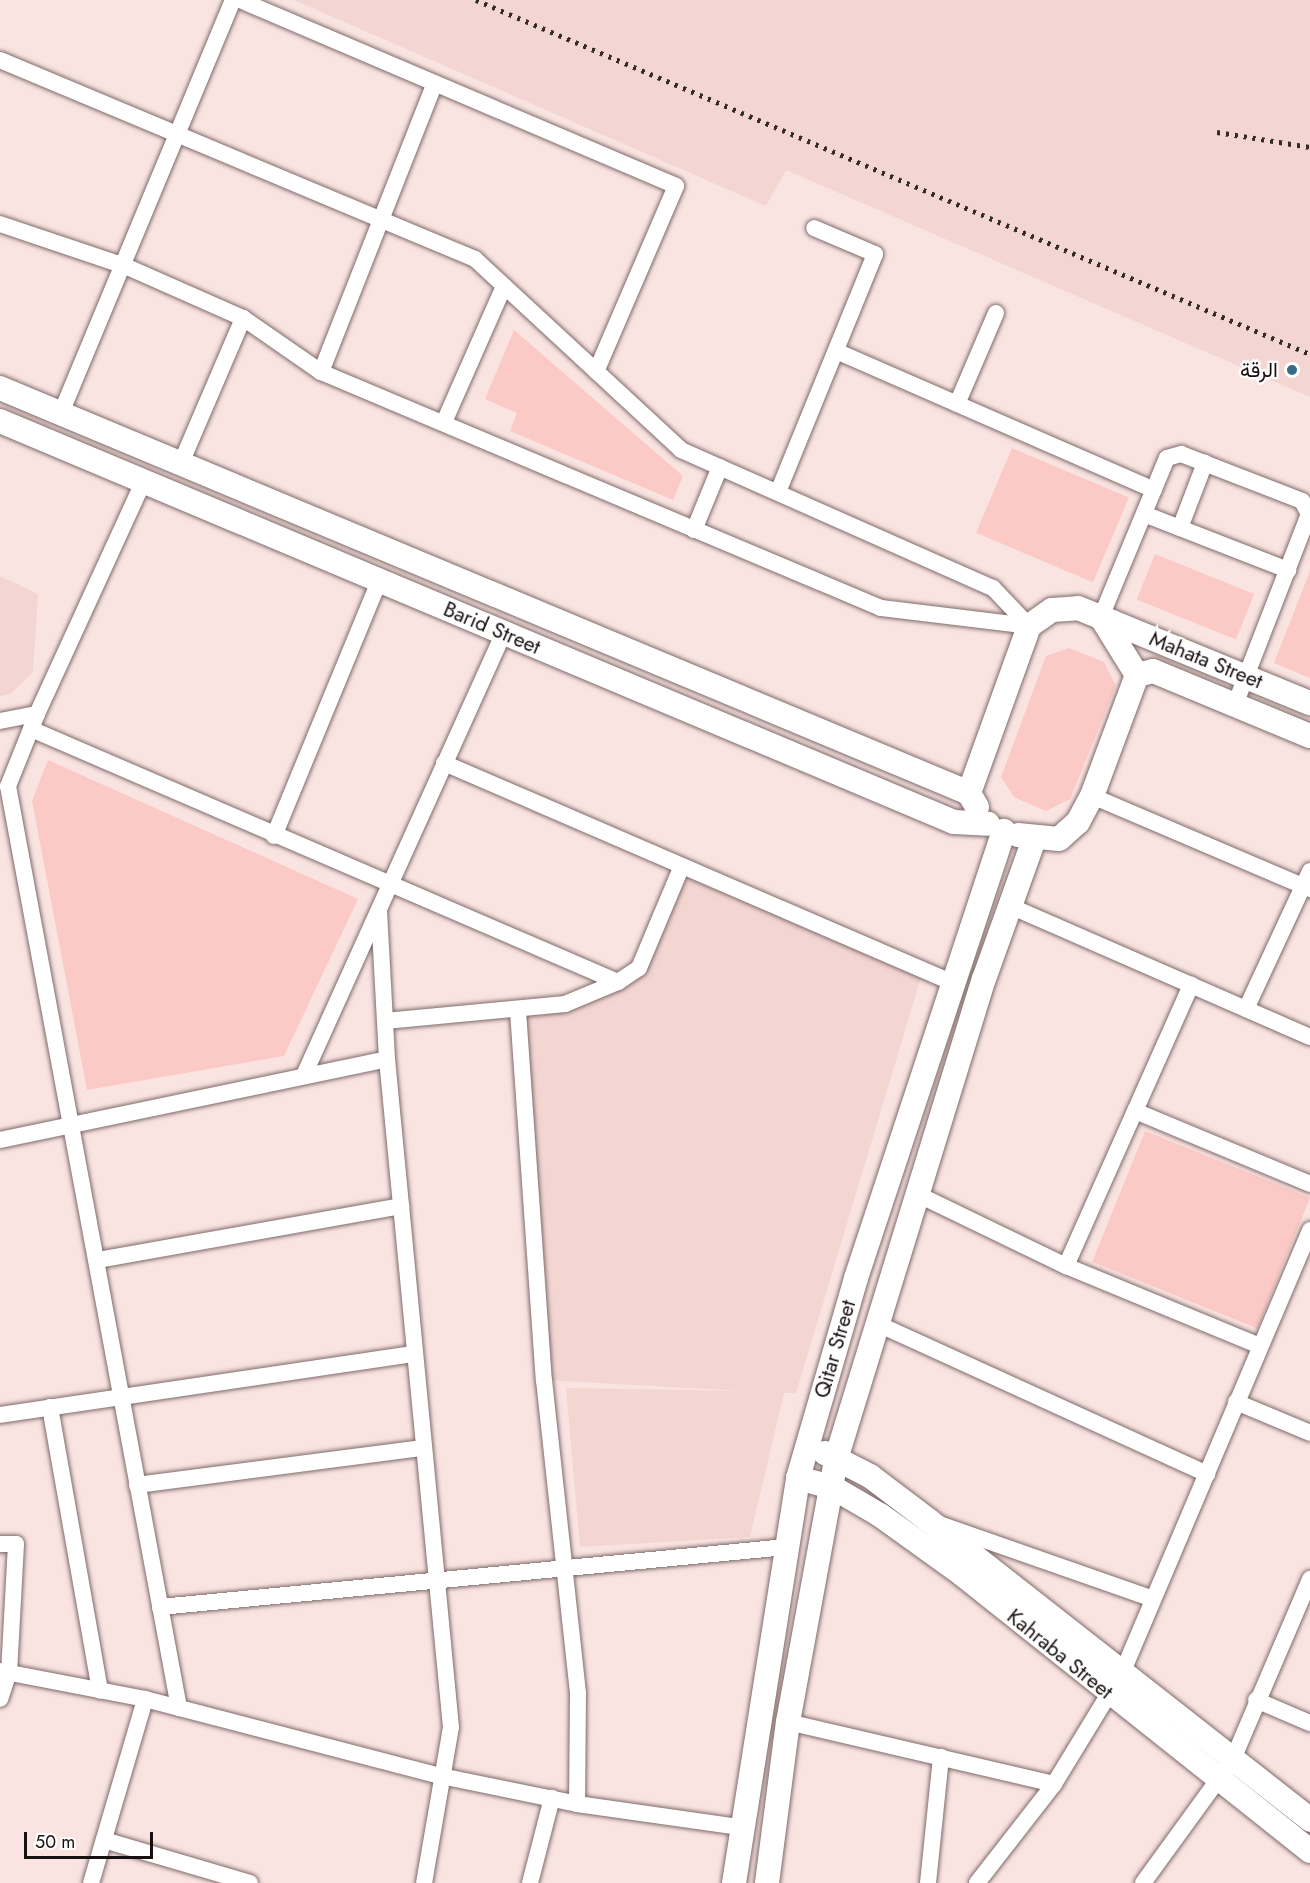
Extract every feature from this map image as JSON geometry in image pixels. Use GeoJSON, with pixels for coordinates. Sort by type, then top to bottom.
{"type":"FeatureCollection","features":[{"type":"Feature","properties":{"kind":"main road","name":"Barid Street"},"geometry":{"type":"LineString","coordinates":[[0,387],[969,793]]}},
{"type":"Feature","properties":{"kind":"main road","name":"Barid Street"},"geometry":{"type":"LineString","coordinates":[[0,422],[954,822],[996,828],[1034,839]]}},
{"type":"Feature","properties":{"kind":"main road","name":"Mahata Street"},"geometry":{"type":"LineString","coordinates":[[1029,626],[1052,610],[1078,608],[1310,703]]}},
{"type":"Feature","properties":{"kind":"main road"},"geometry":{"type":"LineString","coordinates":[[1034,839],[1059,839],[1078,822],[1092,796],[1137,675],[1101,617]]}},
{"type":"Feature","properties":{"kind":"main road"},"geometry":{"type":"LineString","coordinates":[[996,828],[969,793],[1029,626]]}},
{"type":"Feature","properties":{"kind":"main road","name":"Mahata Street"},"geometry":{"type":"LineString","coordinates":[[1137,675],[1153,670],[1310,736]]}},
{"type":"Feature","properties":{"kind":"main road","name":"Qitar Street"},"geometry":{"type":"LineString","coordinates":[[734,1883],[745,1828],[798,1478],[856,1278],[951,982],[996,828]]}},
{"type":"Feature","properties":{"kind":"main road","name":"Qitar Street"},"geometry":{"type":"LineString","coordinates":[[767,1883],[789,1722],[837,1456],[921,1196],[1010,906],[1034,839]]}},
{"type":"Feature","properties":{"kind":"main road"},"geometry":{"type":"LineString","coordinates":[[895,1161],[928,1170]]}},
{"type":"Feature","properties":{"kind":"main road"},"geometry":{"type":"LineString","coordinates":[[856,1278],[891,1285]]}},
{"type":"Feature","properties":{"kind":"main road","name":"Kahraba Street"},"geometry":{"type":"LineString","coordinates":[[807,1447],[837,1456],[928,1520],[1310,1820]]}},
{"type":"Feature","properties":{"kind":"main road","name":"Kahraba Street"},"geometry":{"type":"LineString","coordinates":[[798,1478],[832,1487],[962,1574],[1106,1692],[1310,1851]]}},
{"type":"Feature","properties":{"kind":"street"},"geometry":{"type":"LineString","coordinates":[[61,413],[125,266],[176,134],[233,0]]}},
{"type":"Feature","properties":{"kind":"street"},"geometry":{"type":"LineString","coordinates":[[240,0],[435,86],[676,186],[596,372]]}},
{"type":"Feature","properties":{"kind":"street"},"geometry":{"type":"LineString","coordinates":[[0,60],[475,259],[681,450],[993,588],[1029,626]]}},
{"type":"Feature","properties":{"kind":"street"},"geometry":{"type":"LineString","coordinates":[[321,372],[380,219],[435,86]]}},
{"type":"Feature","properties":{"kind":"street"},"geometry":{"type":"LineString","coordinates":[[0,224],[125,266],[243,318],[321,372],[445,420],[694,530],[881,608],[1029,626]]}},
{"type":"Feature","properties":{"kind":"street"},"geometry":{"type":"LineString","coordinates":[[778,492],[875,254],[814,228]]}},
{"type":"Feature","properties":{"kind":"street"},"geometry":{"type":"LineString","coordinates":[[445,420],[504,286]]}},
{"type":"Feature","properties":{"kind":"street"},"geometry":{"type":"LineString","coordinates":[[957,404],[996,313]]}},
{"type":"Feature","properties":{"kind":"street"},"geometry":{"type":"LineString","coordinates":[[181,463],[243,318]]}},
{"type":"Feature","properties":{"kind":"street"},"geometry":{"type":"LineString","coordinates":[[836,351],[1154,490]]}},
{"type":"Feature","properties":{"kind":"street"},"geometry":{"type":"LineString","coordinates":[[1101,617],[1167,458],[1181,454],[1302,501],[1309,514],[1235,705]]}},
{"type":"Feature","properties":{"kind":"street"},"geometry":{"type":"LineString","coordinates":[[1180,528],[1205,464]]}},
{"type":"Feature","properties":{"kind":"street"},"geometry":{"type":"LineString","coordinates":[[694,530],[720,467]]}},
{"type":"Feature","properties":{"kind":"street"},"geometry":{"type":"LineString","coordinates":[[143,482],[34,721],[8,786],[69,1125],[98,1260],[178,1708]]}},
{"type":"Feature","properties":{"kind":"street"},"geometry":{"type":"LineString","coordinates":[[1144,514],[1288,570]]}},
{"type":"Feature","properties":{"kind":"street"},"geometry":{"type":"LineString","coordinates":[[274,836],[379,581]]}},
{"type":"Feature","properties":{"kind":"street"},"geometry":{"type":"LineString","coordinates":[[305,1074],[504,633]]}},
{"type":"Feature","properties":{"kind":"street"},"geometry":{"type":"LineString","coordinates":[[0,721],[34,721],[274,836],[393,881],[618,982]]}},
{"type":"Feature","properties":{"kind":"street"},"geometry":{"type":"LineString","coordinates":[[444,763],[681,868],[951,982]]}},
{"type":"Feature","properties":{"kind":"street"},"geometry":{"type":"LineString","coordinates":[[1092,796],[1308,882],[1246,1009]]}},
{"type":"Feature","properties":{"kind":"street"},"geometry":{"type":"LineString","coordinates":[[385,1021],[518,1011],[565,1004],[618,982],[639,968],[681,868]]}},
{"type":"Feature","properties":{"kind":"street"},"geometry":{"type":"LineString","coordinates":[[1010,906],[1310,1037]]}},
{"type":"Feature","properties":{"kind":"street"},"geometry":{"type":"LineString","coordinates":[[379,911],[387,1059],[451,1727],[424,1883]]}},
{"type":"Feature","properties":{"kind":"street"},"geometry":{"type":"LineString","coordinates":[[1066,1266],[1191,985]]}},
{"type":"Feature","properties":{"kind":"street"},"geometry":{"type":"LineString","coordinates":[[518,1011],[563,1569],[578,1693],[577,1804]]}},
{"type":"Feature","properties":{"kind":"street"},"geometry":{"type":"LineString","coordinates":[[0,1140],[305,1074],[387,1059]]}},
{"type":"Feature","properties":{"kind":"street"},"geometry":{"type":"LineString","coordinates":[[1135,1111],[1310,1184]]}},
{"type":"Feature","properties":{"kind":"street"},"geometry":{"type":"LineString","coordinates":[[921,1196],[1066,1266],[1258,1345]]}},
{"type":"Feature","properties":{"kind":"street"},"geometry":{"type":"LineString","coordinates":[[98,1260],[400,1206]]}},
{"type":"Feature","properties":{"kind":"street"},"geometry":{"type":"LineString","coordinates":[[976,1883],[1054,1784],[1106,1692],[1123,1671],[1150,1598],[1207,1474],[1258,1345],[1310,1230]]}},
{"type":"Feature","properties":{"kind":"street"},"geometry":{"type":"LineString","coordinates":[[878,1324],[1207,1474]]}},
{"type":"Feature","properties":{"kind":"street"},"geometry":{"type":"LineString","coordinates":[[0,1415],[414,1354]]}},
{"type":"Feature","properties":{"kind":"street"},"geometry":{"type":"LineString","coordinates":[[1236,1402],[1310,1433]]}},
{"type":"Feature","properties":{"kind":"street"},"geometry":{"type":"LineString","coordinates":[[50,1407],[100,1691]]}},
{"type":"Feature","properties":{"kind":"street"},"geometry":{"type":"LineString","coordinates":[[137,1485],[423,1448]]}},
{"type":"Feature","properties":{"kind":"street"},"geometry":{"type":"LineString","coordinates":[[928,1520],[1150,1598]]}},
{"type":"Feature","properties":{"kind":"street"},"geometry":{"type":"LineString","coordinates":[[0,1544],[16,1544],[0,1699]]}},
{"type":"Feature","properties":{"kind":"street"},"geometry":{"type":"LineString","coordinates":[[160,1607],[786,1547]]}},
{"type":"Feature","properties":{"kind":"street"},"geometry":{"type":"LineString","coordinates":[[1143,1883],[1216,1778],[1233,1759],[1256,1700],[1310,1579]]}},
{"type":"Feature","properties":{"kind":"street"},"geometry":{"type":"LineString","coordinates":[[4,1672],[145,1699],[441,1776],[577,1804],[745,1828]]}},
{"type":"Feature","properties":{"kind":"street"},"geometry":{"type":"LineString","coordinates":[[91,1883],[145,1699]]}},
{"type":"Feature","properties":{"kind":"street"},"geometry":{"type":"LineString","coordinates":[[1256,1700],[1310,1723]]}},
{"type":"Feature","properties":{"kind":"street"},"geometry":{"type":"LineString","coordinates":[[789,1722],[1054,1784]]}},
{"type":"Feature","properties":{"kind":"street"},"geometry":{"type":"LineString","coordinates":[[928,1883],[941,1757]]}},
{"type":"Feature","properties":{"kind":"street"},"geometry":{"type":"LineString","coordinates":[[530,1883],[552,1798]]}},
{"type":"Feature","properties":{"kind":"street"},"geometry":{"type":"LineString","coordinates":[[104,1840],[250,1883]]}},
{"type":"Feature","properties":{"kind":"shaded area"},"geometry":{"type":"Polygon","coordinates":[[[294,0],[1310,0],[1310,397],[786,170],[766,206],[294,0]]]}},
{"type":"Feature","properties":{"kind":"shaded area"},"geometry":{"type":"Polygon","coordinates":[[[514,330],[683,476],[673,500],[510,431],[517,413],[485,399],[514,330]]]}},
{"type":"Feature","properties":{"kind":"shaded area"},"geometry":{"type":"Polygon","coordinates":[[[1012,448],[1129,498],[1093,582],[976,533],[1012,448]]]}},
{"type":"Feature","properties":{"kind":"shaded area"},"geometry":{"type":"Polygon","coordinates":[[[1155,554],[1254,594],[1236,640],[1137,599],[1155,554]]]}},
{"type":"Feature","properties":{"kind":"shaded area"},"geometry":{"type":"Polygon","coordinates":[[[1310,571],[1310,678],[1274,663],[1310,571]]]}},
{"type":"Feature","properties":{"kind":"shaded area"},"geometry":{"type":"Polygon","coordinates":[[[0,576],[38,594],[33,672],[11,694],[0,696],[0,576]]]}},
{"type":"Feature","properties":{"kind":"shaded area"},"geometry":{"type":"Polygon","coordinates":[[[1069,648],[1104,662],[1116,686],[1070,799],[1046,811],[1014,797],[1001,777],[1046,656],[1069,648]]]}},
{"type":"Feature","properties":{"kind":"shaded area"},"geometry":{"type":"Polygon","coordinates":[[[48,760],[358,899],[284,1056],[87,1090],[32,801],[48,760]]]}},
{"type":"Feature","properties":{"kind":"shaded area"},"geometry":{"type":"Polygon","coordinates":[[[681,868],[923,971],[796,1393],[784,1393],[750,1537],[580,1547],[566,1388],[745,1391],[544,1380],[518,1011],[565,1004],[638,968],[681,868]]]}},
{"type":"Feature","properties":{"kind":"shaded area"},"geometry":{"type":"Polygon","coordinates":[[[1145,1131],[1310,1198],[1257,1328],[1092,1262],[1145,1131]]]}},
{"type":"Feature","properties":{"kind":"railway"},"geometry":{"type":"LineString","coordinates":[[476,0],[1310,354]]}},
{"type":"Feature","properties":{"kind":"railway"},"geometry":{"type":"LineString","coordinates":[[1217,132],[1310,147]]}},
{"type":"Feature","properties":{"kind":"place","name":"الرقة"},"geometry":{"type":"Point","coordinates":[1292,370]}}]}
